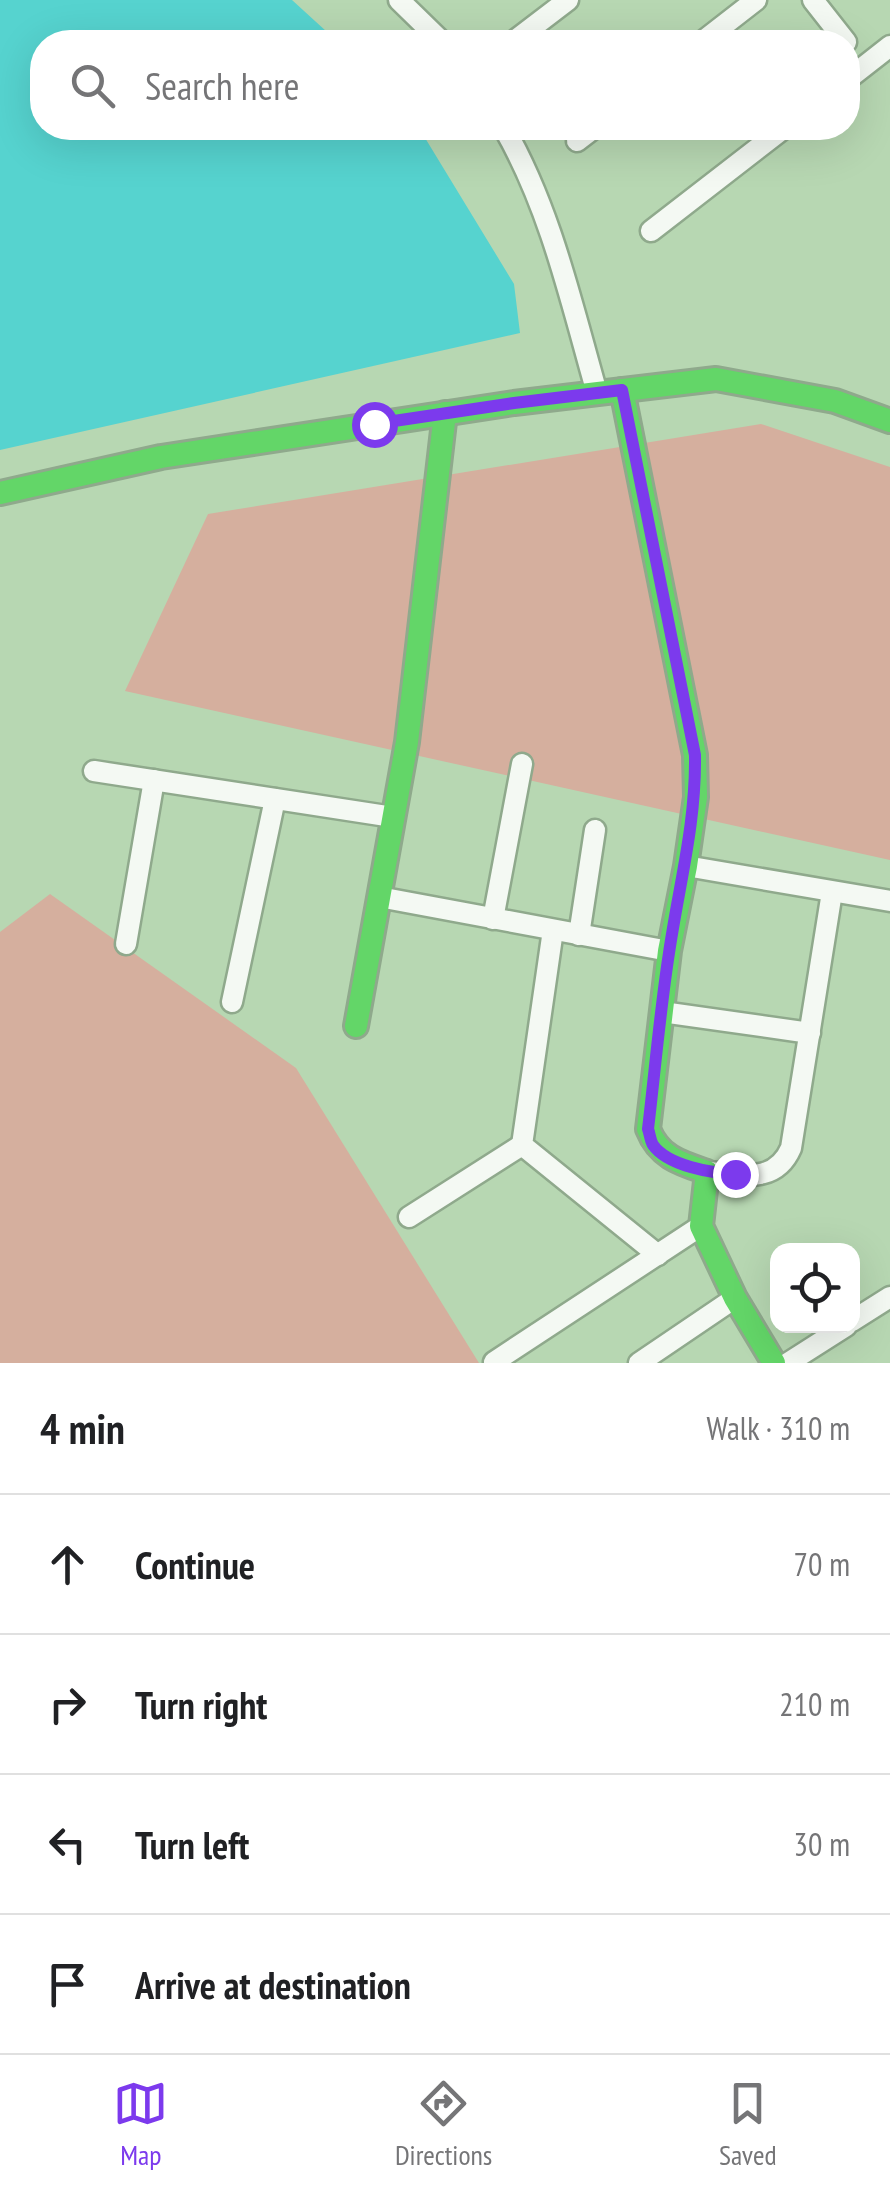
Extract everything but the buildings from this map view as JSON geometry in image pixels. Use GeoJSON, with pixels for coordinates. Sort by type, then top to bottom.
{"type":"FeatureCollection","features":[{"type":"Feature","properties":{"kind":"street"},"geometry":{"type":"LineString","coordinates":[[399,0],[430,30]]}},
{"type":"Feature","properties":{"kind":"street"},"geometry":{"type":"LineString","coordinates":[[528,30],[568,0]]}},
{"type":"Feature","properties":{"kind":"street"},"geometry":{"type":"LineString","coordinates":[[717,30],[756,0]]}},
{"type":"Feature","properties":{"kind":"street"},"geometry":{"type":"LineString","coordinates":[[813,0],[837,30]]}},
{"type":"Feature","properties":{"kind":"street"},"geometry":{"type":"LineString","coordinates":[[860,69],[890,46]]}},
{"type":"Feature","properties":{"kind":"street"},"geometry":{"type":"LineString","coordinates":[[511,140],[526,165],[550,226],[596,393]]}},
{"type":"Feature","properties":{"kind":"street"},"geometry":{"type":"LineString","coordinates":[[651,231],[769,140]]}},
{"type":"Feature","properties":{"kind":"street"},"geometry":{"type":"LineString","coordinates":[[0,493],[161,457],[445,414],[716,379],[835,401],[890,421]]}},
{"type":"Feature","properties":{"kind":"street"},"geometry":{"type":"LineString","coordinates":[[622,390],[695,755],[696,797],[669,951],[648,1129],[653,1144],[670,1158],[707,1172],[763,1174],[774,1172],[786,1160],[792,1148],[832,892]]}},
{"type":"Feature","properties":{"kind":"street"},"geometry":{"type":"LineString","coordinates":[[356,1026],[407,742],[445,414]]}},
{"type":"Feature","properties":{"kind":"street"},"geometry":{"type":"LineString","coordinates":[[493,918],[522,764]]}},
{"type":"Feature","properties":{"kind":"street"},"geometry":{"type":"LineString","coordinates":[[94,771],[393,817]]}},
{"type":"Feature","properties":{"kind":"street"},"geometry":{"type":"LineString","coordinates":[[126,944],[154,780]]}},
{"type":"Feature","properties":{"kind":"street"},"geometry":{"type":"LineString","coordinates":[[232,1002],[275,799]]}},
{"type":"Feature","properties":{"kind":"street"},"geometry":{"type":"LineString","coordinates":[[579,934],[595,830]]}},
{"type":"Feature","properties":{"kind":"street"},"geometry":{"type":"LineString","coordinates":[[686,866],[890,902]]}},
{"type":"Feature","properties":{"kind":"street"},"geometry":{"type":"LineString","coordinates":[[379,898],[669,951]]}},
{"type":"Feature","properties":{"kind":"street"},"geometry":{"type":"LineString","coordinates":[[409,1218],[522,1145],[554,930]]}},
{"type":"Feature","properties":{"kind":"street"},"geometry":{"type":"LineString","coordinates":[[662,1012],[810,1033]]}},
{"type":"Feature","properties":{"kind":"street"},"geometry":{"type":"LineString","coordinates":[[522,1145],[658,1255]]}},
{"type":"Feature","properties":{"kind":"street"},"geometry":{"type":"LineString","coordinates":[[707,1172],[701,1226],[735,1298],[774,1363]]}},
{"type":"Feature","properties":{"kind":"street"},"geometry":{"type":"LineString","coordinates":[[494,1362],[701,1226]]}},
{"type":"Feature","properties":{"kind":"street"},"geometry":{"type":"LineString","coordinates":[[639,1363],[735,1298]]}},
{"type":"Feature","properties":{"kind":"street"},"geometry":{"type":"LineString","coordinates":[[860,1317],[890,1298]]}},
{"type":"Feature","properties":{"kind":"street"},"geometry":{"type":"LineString","coordinates":[[788,1363],[835,1333]]}},
{"type":"Feature","properties":{"kind":"shaded area"},"geometry":{"type":"Polygon","coordinates":[[[761,424],[890,467],[890,860],[125,691],[208,514],[761,424]]]}},
{"type":"Feature","properties":{"kind":"shaded area"},"geometry":{"type":"Polygon","coordinates":[[[50,894],[296,1068],[479,1363],[0,1363],[0,932],[50,894]]]}},
{"type":"Feature","properties":{"kind":"water"},"geometry":{"type":"Polygon","coordinates":[[[0,0],[292,0],[325,30],[30,30],[30,140],[426,140],[514,284],[520,333],[0,450],[0,0]]]}},
{"type":"Feature","properties":{"kind":"traffic: fast"},"geometry":{"type":"LineString","coordinates":[[0,493],[161,457],[514,403],[716,379],[835,401],[890,421]]}},
{"type":"Feature","properties":{"kind":"traffic: fast"},"geometry":{"type":"LineString","coordinates":[[622,390],[695,755],[696,797],[669,951],[648,1129],[664,1153],[707,1172],[701,1226],[735,1298],[774,1363]]}},
{"type":"Feature","properties":{"kind":"traffic: fast"},"geometry":{"type":"LineString","coordinates":[[356,1026],[407,742],[445,413]]}},
{"type":"Feature","properties":{"kind":"route"},"geometry":{"type":"LineString","coordinates":[[374,424],[622,390],[695,755],[696,797],[669,951],[648,1129],[653,1144],[670,1158],[707,1172],[735,1174]]}}]}
